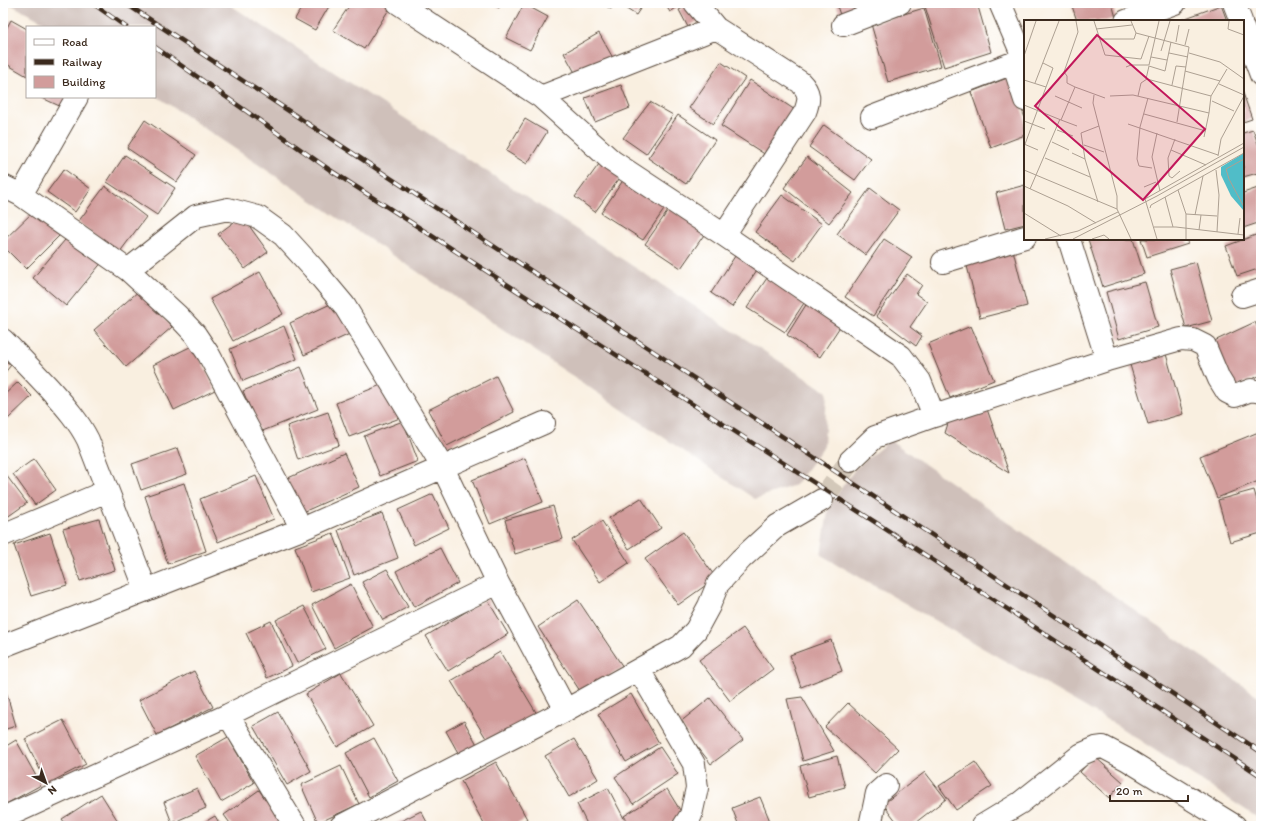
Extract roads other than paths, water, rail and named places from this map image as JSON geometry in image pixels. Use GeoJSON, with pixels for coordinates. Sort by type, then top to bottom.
{"type":"FeatureCollection","features":[{"type":"Feature","properties":{"kind":"street"},"geometry":{"type":"LineString","coordinates":[[398,3],[541,97],[612,161],[902,356],[920,381],[934,416]]}},
{"type":"Feature","properties":{"kind":"street"},"geometry":{"type":"LineString","coordinates":[[695,3],[716,28],[807,88],[809,102],[805,112],[724,235]]}},
{"type":"Feature","properties":{"kind":"street"},"geometry":{"type":"LineString","coordinates":[[843,25],[900,3]]}},
{"type":"Feature","properties":{"kind":"street"},"geometry":{"type":"LineString","coordinates":[[1000,3],[1021,60],[1024,90]]}},
{"type":"Feature","properties":{"kind":"street"},"geometry":{"type":"LineString","coordinates":[[1129,20],[1175,3]]}},
{"type":"Feature","properties":{"kind":"street"},"geometry":{"type":"LineString","coordinates":[[1234,3],[1241,20]]}},
{"type":"Feature","properties":{"kind":"street"},"geometry":{"type":"LineString","coordinates":[[541,97],[716,28]]}},
{"type":"Feature","properties":{"kind":"street"},"geometry":{"type":"LineString","coordinates":[[1244,30],[1261,75]]}},
{"type":"Feature","properties":{"kind":"street"},"geometry":{"type":"LineString","coordinates":[[872,117],[1021,60]]}},
{"type":"Feature","properties":{"kind":"street"},"geometry":{"type":"LineString","coordinates":[[76,98],[12,191],[128,270],[177,315],[195,334],[209,356],[302,529]]}},
{"type":"Feature","properties":{"kind":"street"},"geometry":{"type":"LineString","coordinates":[[128,270],[196,216],[228,208],[258,217],[283,235],[344,305],[443,468],[498,583],[566,710]]}},
{"type":"Feature","properties":{"kind":"street"},"geometry":{"type":"LineString","coordinates":[[943,262],[1024,237]]}},
{"type":"Feature","properties":{"kind":"street"},"geometry":{"type":"LineString","coordinates":[[1069,240],[1107,360]]}},
{"type":"Feature","properties":{"kind":"street"},"geometry":{"type":"LineString","coordinates":[[850,461],[875,437],[934,416],[1107,360],[1181,339],[1193,340],[1205,346],[1219,379],[1227,392],[1236,396],[1251,390],[1261,392]]}},
{"type":"Feature","properties":{"kind":"street"},"geometry":{"type":"LineString","coordinates":[[3,340],[61,401],[82,427],[146,590]]}},
{"type":"Feature","properties":{"kind":"street"},"geometry":{"type":"LineString","coordinates":[[3,646],[302,529],[443,468],[544,422]]}},
{"type":"Feature","properties":{"kind":"street"},"geometry":{"type":"LineString","coordinates":[[3,535],[108,491]]}},
{"type":"Feature","properties":{"kind":"street"},"geometry":{"type":"LineString","coordinates":[[341,826],[566,710],[681,646],[696,630],[709,606],[718,584],[741,559],[777,526],[822,500]]}},
{"type":"Feature","properties":{"kind":"street"},"geometry":{"type":"LineString","coordinates":[[3,818],[228,715],[498,583]]}},
{"type":"Feature","properties":{"kind":"street"},"geometry":{"type":"LineString","coordinates":[[639,670],[694,764],[697,788],[691,815],[686,825]]}},
{"type":"Feature","properties":{"kind":"street"},"geometry":{"type":"LineString","coordinates":[[228,715],[294,826]]}},
{"type":"Feature","properties":{"kind":"street"},"geometry":{"type":"LineString","coordinates":[[982,826],[1020,804],[1082,754],[1103,746],[1228,824]]}},
{"type":"Feature","properties":{"kind":"street"},"geometry":{"type":"LineString","coordinates":[[870,826],[877,793],[886,785]]}},
{"type":"Feature","properties":{"kind":"tunnel"},"geometry":{"type":"LineString","coordinates":[[822,500],[850,461]]}},
{"type":"Feature","properties":{"kind":"railway"},"geometry":{"type":"LineString","coordinates":[[92,3],[125,26]]}},
{"type":"Feature","properties":{"kind":"railway"},"geometry":{"type":"LineString","coordinates":[[125,3],[1261,752]]}},
{"type":"Feature","properties":{"kind":"railway"},"geometry":{"type":"LineString","coordinates":[[156,48],[330,170],[878,524],[1261,776]]}}]}
